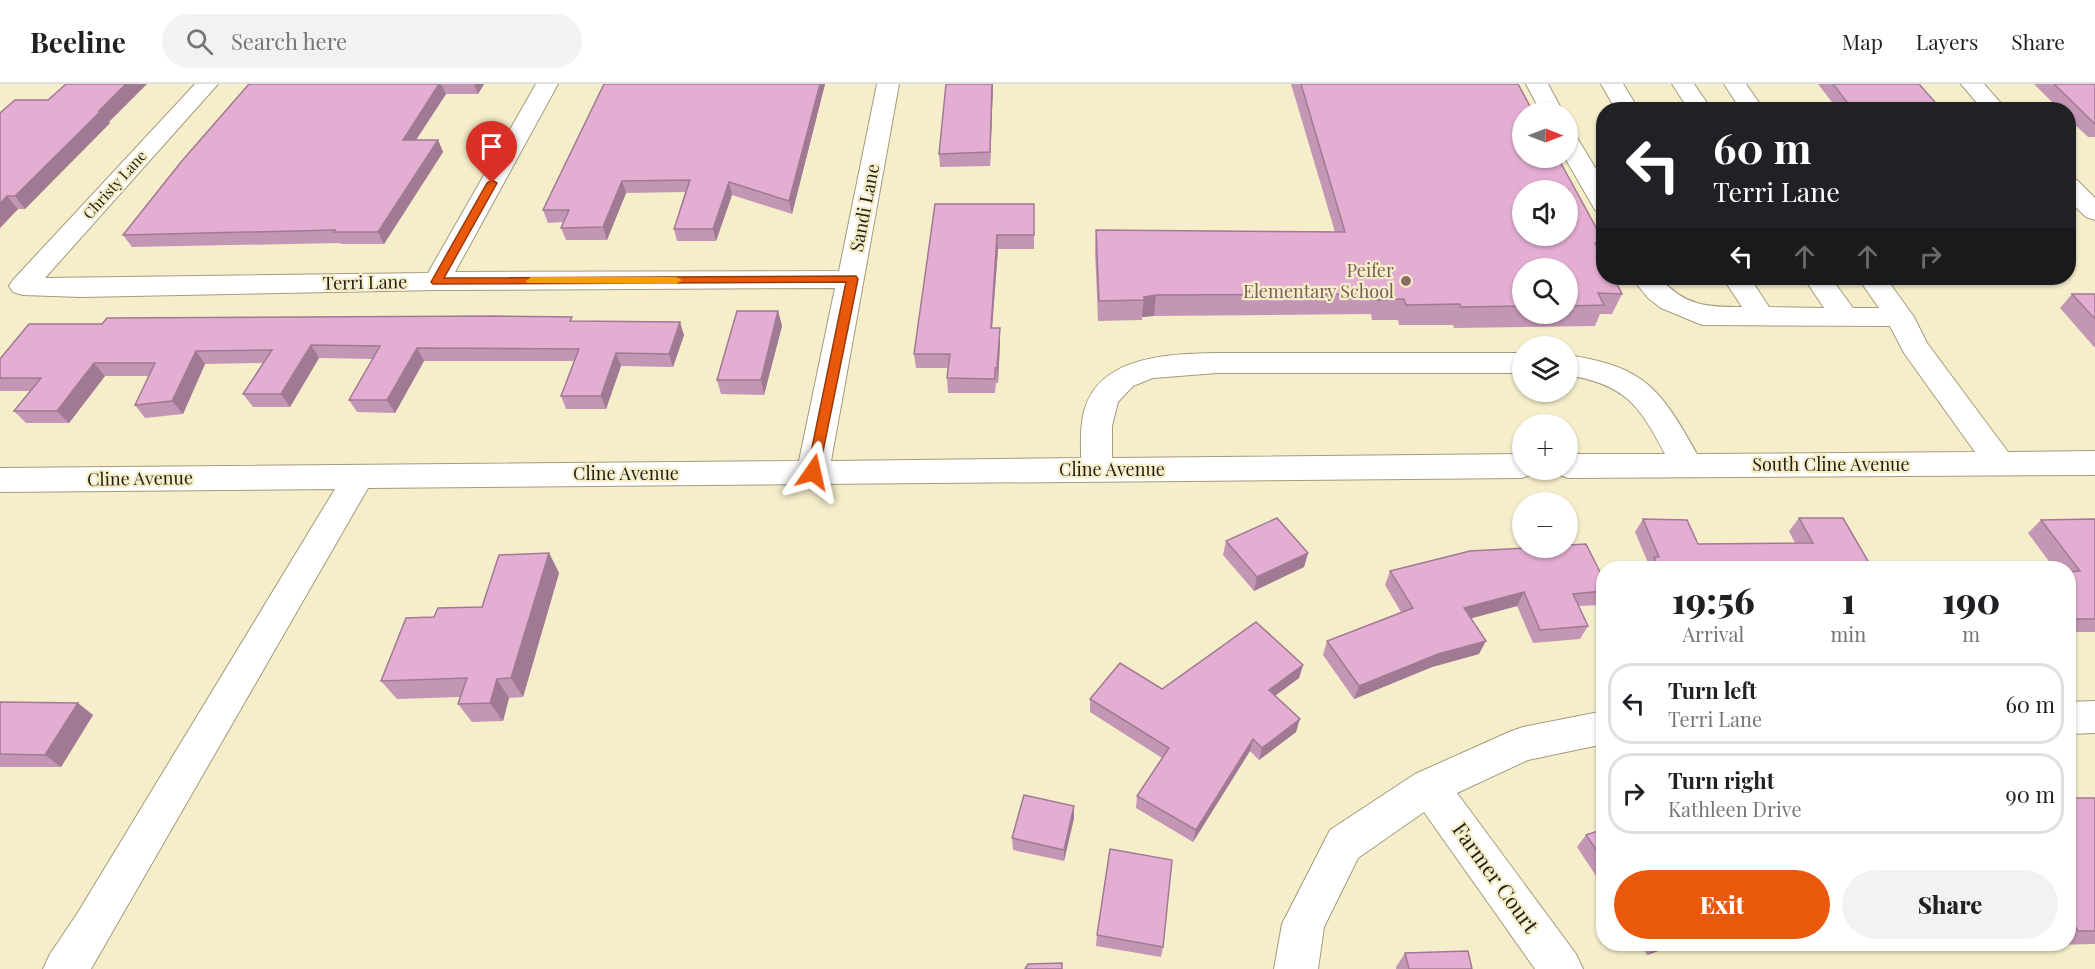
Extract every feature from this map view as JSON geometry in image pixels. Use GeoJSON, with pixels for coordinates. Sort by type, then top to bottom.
{"type":"FeatureCollection","features":[{"type":"Feature","properties":{"kind":"street","name":"Christy Lane"},"geometry":{"type":"LineString","coordinates":[[23,286],[207,84]]}},
{"type":"Feature","properties":{"kind":"street"},"geometry":{"type":"LineString","coordinates":[[437,282],[547,84]]}},
{"type":"Feature","properties":{"kind":"street","name":"Sandi Lane"},"geometry":{"type":"LineString","coordinates":[[813,472],[888,84]]}},
{"type":"Feature","properties":{"kind":"street"},"geometry":{"type":"LineString","coordinates":[[1537,84],[1547,102]]}},
{"type":"Feature","properties":{"kind":"street"},"geometry":{"type":"LineString","coordinates":[[1612,84],[1623,102]]}},
{"type":"Feature","properties":{"kind":"street"},"geometry":{"type":"LineString","coordinates":[[1683,84],[1695,102]]}},
{"type":"Feature","properties":{"kind":"street"},"geometry":{"type":"LineString","coordinates":[[1735,84],[1747,102]]}},
{"type":"Feature","properties":{"kind":"street"},"geometry":{"type":"LineString","coordinates":[[1972,84],[1989,102]]}},
{"type":"Feature","properties":{"kind":"street"},"geometry":{"type":"LineString","coordinates":[[1578,159],[1596,191]]}},
{"type":"Feature","properties":{"kind":"street"},"geometry":{"type":"LineString","coordinates":[[2076,193],[2095,212]]}},
{"type":"Feature","properties":{"kind":"street","name":"Terri Lane"},"geometry":{"type":"LineString","coordinates":[[23,286],[81,288],[437,282],[852,279]]}},
{"type":"Feature","properties":{"kind":"street"},"geometry":{"type":"LineString","coordinates":[[1651,285],[1673,304],[1702,316],[1900,317]]}},
{"type":"Feature","properties":{"kind":"street"},"geometry":{"type":"LineString","coordinates":[[1741,285],[1761,316]]}},
{"type":"Feature","properties":{"kind":"street"},"geometry":{"type":"LineString","coordinates":[[1823,285],[1845,316]]}},
{"type":"Feature","properties":{"kind":"street"},"geometry":{"type":"LineString","coordinates":[[1877,285],[1900,317],[1914,346],[2000,464]]}},
{"type":"Feature","properties":{"kind":"street"},"geometry":{"type":"LineString","coordinates":[[1096,470],[1097,423],[1104,400],[1117,383],[1143,371],[1171,365],[1217,363],[1512,363]]}},
{"type":"Feature","properties":{"kind":"street"},"geometry":{"type":"LineString","coordinates":[[1578,367],[1611,373],[1633,385],[1654,405],[1687,465]]}},
{"type":"Feature","properties":{"kind":"street","name":"South Cline Avenue"},"geometry":{"type":"LineString","coordinates":[[1578,466],[2095,463]]}},
{"type":"Feature","properties":{"kind":"street","name":"Cline Avenue"},"geometry":{"type":"LineString","coordinates":[[0,480],[1512,466]]}},
{"type":"Feature","properties":{"kind":"street"},"geometry":{"type":"LineString","coordinates":[[65,969],[92,929],[359,476]]}},
{"type":"Feature","properties":{"kind":"street"},"geometry":{"type":"LineString","coordinates":[[2076,718],[2095,717]]}},
{"type":"Feature","properties":{"kind":"street"},"geometry":{"type":"LineString","coordinates":[[1296,969],[1303,924],[1344,844],[1429,787],[1523,744],[1596,729]]}},
{"type":"Feature","properties":{"kind":"street","name":"Farmer Court"},"geometry":{"type":"LineString","coordinates":[[1429,787],[1560,969]]}},
{"type":"Feature","properties":{"kind":"building"},"geometry":{"type":"Polygon","coordinates":[[[66,84],[126,84],[15,196],[7,196],[0,204],[0,113],[15,100],[48,100],[66,84]]]}},
{"type":"Feature","properties":{"kind":"building"},"geometry":{"type":"Polygon","coordinates":[[[249,84],[439,84],[403,140],[438,140],[378,232],[334,232],[335,230],[123,235],[181,162],[249,84]]]}},
{"type":"Feature","properties":{"kind":"building"},"geometry":{"type":"Polygon","coordinates":[[[604,84],[820,84],[789,201],[729,182],[713,229],[674,229],[690,180],[622,181],[603,227],[561,228],[569,210],[543,210],[604,84]]]}},
{"type":"Feature","properties":{"kind":"building"},"geometry":{"type":"Polygon","coordinates":[[[946,84],[992,84],[990,152],[939,154],[946,84]]]}},
{"type":"Feature","properties":{"kind":"building","name":"Peifer Elementary School"},"geometry":{"type":"Polygon","coordinates":[[[1301,84],[1518,84],[1528,102],[1512,102],[1512,168],[1563,168],[1570,180],[1512,180],[1512,246],[1578,246],[1578,195],[1596,227],[1596,285],[1618,285],[1622,294],[1598,293],[1604,305],[1578,306],[1578,258],[1512,258],[1512,306],[1406,305],[1404,299],[1378,300],[1377,294],[1156,295],[1144,297],[1144,300],[1099,301],[1096,230],[1345,232],[1301,84]]]}},
{"type":"Feature","properties":{"kind":"building"},"geometry":{"type":"Polygon","coordinates":[[[1833,84],[1919,84],[1935,102],[1847,102],[1833,84]]]}},
{"type":"Feature","properties":{"kind":"building"},"geometry":{"type":"Polygon","coordinates":[[[2054,84],[2095,84],[2095,124],[2076,105],[2076,102],[2072,102],[2054,84]]]}},
{"type":"Feature","properties":{"kind":"building"},"geometry":{"type":"Polygon","coordinates":[[[935,204],[1034,204],[1034,235],[997,235],[991,328],[1000,328],[995,379],[947,378],[950,354],[914,354],[935,204]]]}},
{"type":"Feature","properties":{"kind":"building"},"geometry":{"type":"Polygon","coordinates":[[[2072,294],[2095,294],[2095,319],[2072,294]]]}},
{"type":"Feature","properties":{"kind":"building"},"geometry":{"type":"Polygon","coordinates":[[[737,311],[778,311],[761,380],[717,380],[737,311]]]}},
{"type":"Feature","properties":{"kind":"building"},"geometry":{"type":"Polygon","coordinates":[[[572,317],[570,321],[680,322],[669,354],[616,353],[601,396],[561,396],[579,349],[417,348],[387,400],[349,400],[380,346],[311,345],[281,394],[243,394],[272,350],[196,351],[172,401],[135,405],[155,363],[94,363],[57,411],[14,411],[41,378],[0,378],[0,359],[29,324],[102,324],[107,318],[572,317]]]}},
{"type":"Feature","properties":{"kind":"building"},"geometry":{"type":"Polygon","coordinates":[[[1277,518],[1308,553],[1257,577],[1226,541],[1277,518]]]}},
{"type":"Feature","properties":{"kind":"building"},"geometry":{"type":"Polygon","coordinates":[[[1799,518],[1843,518],[1868,561],[1655,561],[1654,557],[1659,557],[1643,519],[1687,520],[1698,544],[1813,543],[1799,518]]]}},
{"type":"Feature","properties":{"kind":"building"},"geometry":{"type":"Polygon","coordinates":[[[2095,519],[2095,619],[2076,619],[2076,571],[2080,571],[2076,561],[2072,561],[2041,520],[2095,519]]]}},
{"type":"Feature","properties":{"kind":"building"},"geometry":{"type":"Polygon","coordinates":[[[1578,544],[1586,544],[1596,564],[1596,592],[1573,594],[1588,626],[1540,630],[1524,592],[1464,608],[1486,641],[1438,654],[1359,686],[1327,641],[1413,608],[1390,571],[1470,551],[1512,549],[1512,558],[1578,558],[1578,544]]]}},
{"type":"Feature","properties":{"kind":"building"},"geometry":{"type":"Polygon","coordinates":[[[549,553],[511,678],[497,679],[490,703],[458,704],[467,678],[381,681],[406,618],[434,617],[438,608],[482,607],[499,555],[549,553]]]}},
{"type":"Feature","properties":{"kind":"building"},"geometry":{"type":"Polygon","coordinates":[[[1256,622],[1303,665],[1269,690],[1300,719],[1262,748],[1253,739],[1196,830],[1137,796],[1169,748],[1090,699],[1120,663],[1162,689],[1256,622]]]}},
{"type":"Feature","properties":{"kind":"building"},"geometry":{"type":"Polygon","coordinates":[[[0,702],[78,703],[45,755],[0,754],[0,702]]]}},
{"type":"Feature","properties":{"kind":"building"},"geometry":{"type":"Polygon","coordinates":[[[1024,795],[1074,806],[1064,850],[1012,838],[1024,795]]]}},
{"type":"Feature","properties":{"kind":"building"},"geometry":{"type":"Polygon","coordinates":[[[2076,798],[2095,798],[2095,931],[2078,931],[2076,928],[2076,798]]]}},
{"type":"Feature","properties":{"kind":"building"},"geometry":{"type":"Polygon","coordinates":[[[1596,832],[1596,849],[1586,835],[1596,832]]]}},
{"type":"Feature","properties":{"kind":"building"},"geometry":{"type":"Polygon","coordinates":[[[1110,849],[1172,860],[1163,947],[1097,935],[1110,849]]]}},
{"type":"Feature","properties":{"kind":"building"},"geometry":{"type":"Polygon","coordinates":[[[1468,951],[1472,969],[1409,969],[1405,953],[1468,951]]]}},
{"type":"Feature","properties":{"kind":"building"},"geometry":{"type":"Polygon","coordinates":[[[1062,963],[1062,969],[1025,969],[1028,964],[1062,963]]]}},
{"type":"Feature","properties":{"kind":"slow traffic"},"geometry":{"type":"LineString","coordinates":[[531,281],[676,280]]}},
{"type":"Feature","properties":{"kind":"place","name":"Peifer Elementary School"},"geometry":{"type":"Point","coordinates":[1406,281]}},
{"type":"Feature","properties":{"kind":"route"},"geometry":{"type":"LineString","coordinates":[[492,183],[437,282],[852,279],[813,472]]}}]}
